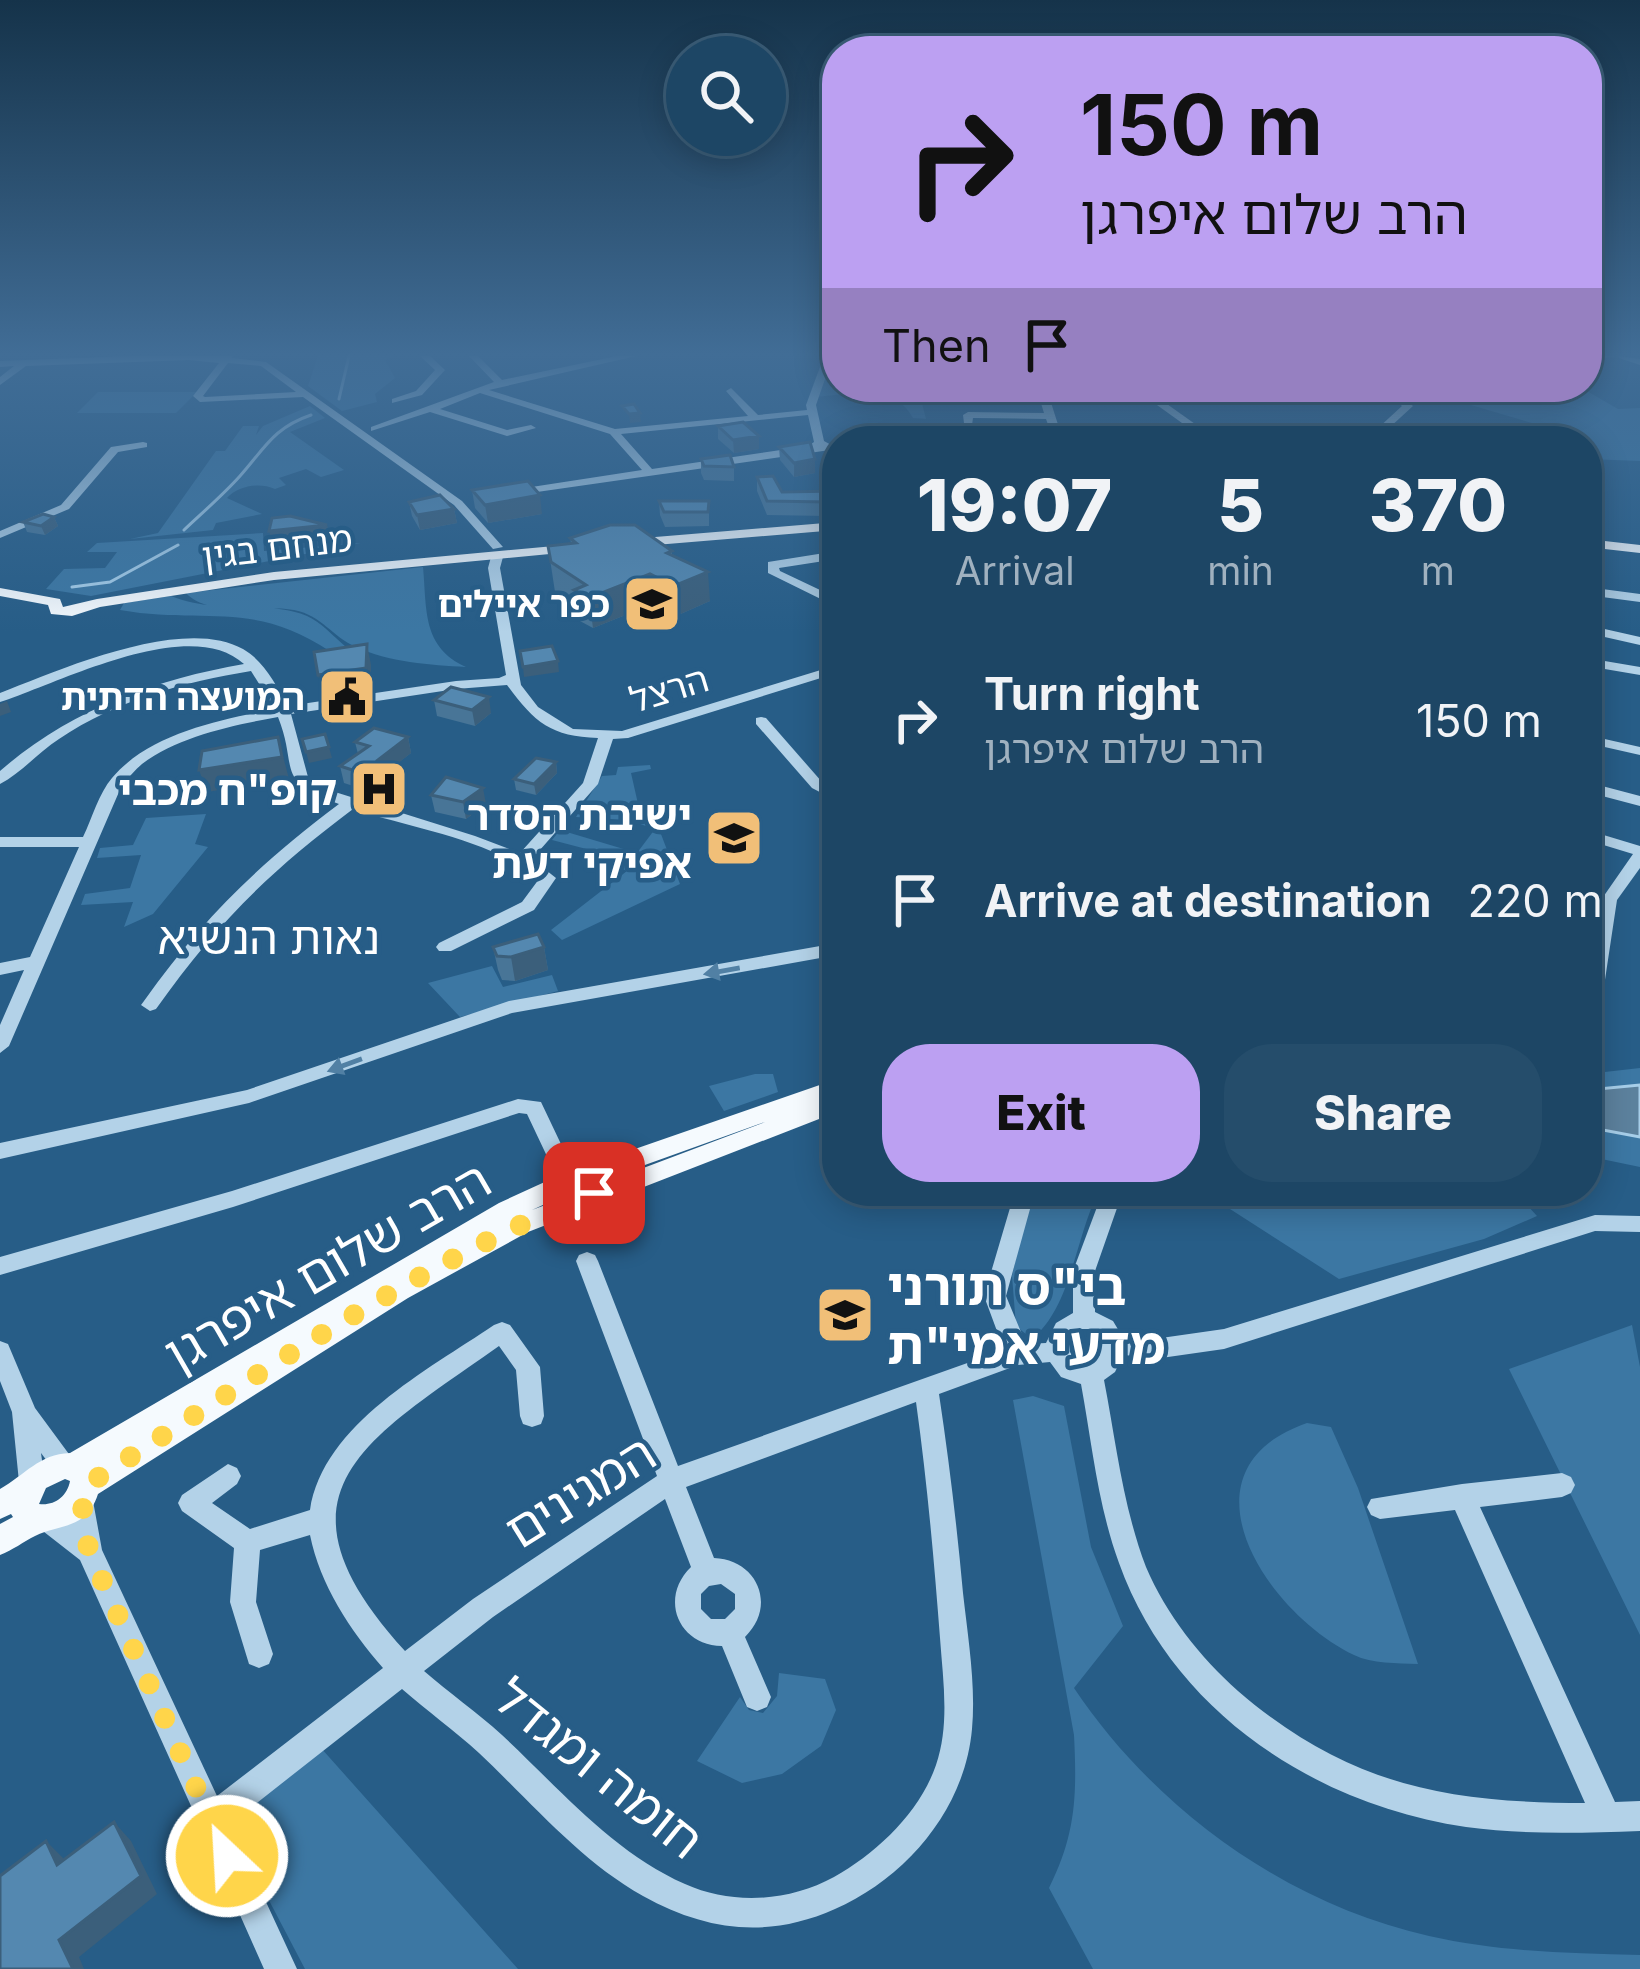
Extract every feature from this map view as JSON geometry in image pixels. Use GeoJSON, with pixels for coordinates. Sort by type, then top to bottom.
{"type":"FeatureCollection","features":[{"type":"Feature","properties":{"kind":"main road"},"geometry":{"type":"LineString","coordinates":[[617,542],[822,525]]}},
{"type":"Feature","properties":{"kind":"main road"},"geometry":{"type":"LineString","coordinates":[[1602,541],[1640,545]]}},
{"type":"Feature","properties":{"kind":"main road","name":"מנחם בגין"},"geometry":{"type":"LineString","coordinates":[[0,589],[81,602],[244,575],[596,543]]}},
{"type":"Feature","properties":{"kind":"main road","name":"מנחם בגין"},"geometry":{"type":"LineString","coordinates":[[0,589],[57,604],[62,613],[81,602]]}},
{"type":"Feature","properties":{"kind":"main road","name":"הרב שלום איפרגן"},"geometry":{"type":"LineString","coordinates":[[77,1478],[440,1247],[569,1182],[822,1092]]}},
{"type":"Feature","properties":{"kind":"main road","name":"הרב שלום איפרגן"},"geometry":{"type":"LineString","coordinates":[[77,1478],[519,1225],[822,1109]]}},
{"type":"Feature","properties":{"kind":"main road"},"geometry":{"type":"LineString","coordinates":[[0,1505],[29,1485],[77,1478]]}},
{"type":"Feature","properties":{"kind":"main road"},"geometry":{"type":"LineString","coordinates":[[0,1541],[41,1520],[77,1478]]}},
{"type":"Feature","properties":{"kind":"main road"},"geometry":{"type":"LineString","coordinates":[[29,1485],[24,1509],[41,1520]]}},
{"type":"Feature","properties":{"kind":"street"},"geometry":{"type":"LineString","coordinates":[[0,535],[65,507],[115,449],[123,448]]}},
{"type":"Feature","properties":{"kind":"street"},"geometry":{"type":"LineString","coordinates":[[385,448],[458,502],[489,552]]}},
{"type":"Feature","properties":{"kind":"street"},"geometry":{"type":"LineString","coordinates":[[629,448],[648,470]]}},
{"type":"Feature","properties":{"kind":"street"},"geometry":{"type":"LineString","coordinates":[[501,495],[811,448]]}},
{"type":"Feature","properties":{"kind":"street"},"geometry":{"type":"LineString","coordinates":[[458,502],[483,498]]}},
{"type":"Feature","properties":{"kind":"street","name":"הרצל"},"geometry":{"type":"LineString","coordinates":[[489,552],[506,657],[525,701]]}},
{"type":"Feature","properties":{"kind":"street"},"geometry":{"type":"LineString","coordinates":[[822,557],[772,565],[773,573],[822,596]]}},
{"type":"Feature","properties":{"kind":"street"},"geometry":{"type":"LineString","coordinates":[[1602,593],[1640,598]]}},
{"type":"Feature","properties":{"kind":"street"},"geometry":{"type":"LineString","coordinates":[[1602,632],[1640,641]]}},
{"type":"Feature","properties":{"kind":"street"},"geometry":{"type":"LineString","coordinates":[[0,698],[119,655],[168,643],[225,646],[257,666],[283,715],[304,783],[523,859],[548,878],[528,906],[445,947]]}},
{"type":"Feature","properties":{"kind":"street"},"geometry":{"type":"LineString","coordinates":[[489,678],[506,657]]}},
{"type":"Feature","properties":{"kind":"street"},"geometry":{"type":"LineString","coordinates":[[1602,665],[1640,671]]}},
{"type":"Feature","properties":{"kind":"street"},"geometry":{"type":"LineString","coordinates":[[0,779],[31,749],[118,701],[186,679],[257,666]]}},
{"type":"Feature","properties":{"kind":"street"},"geometry":{"type":"LineString","coordinates":[[0,1046],[122,772],[154,748],[192,731],[511,675]]}},
{"type":"Feature","properties":{"kind":"street","name":"הרצל"},"geometry":{"type":"LineString","coordinates":[[489,678],[570,733],[605,736],[822,679]]}},
{"type":"Feature","properties":{"kind":"street"},"geometry":{"type":"LineString","coordinates":[[760,722],[822,787]]}},
{"type":"Feature","properties":{"kind":"street"},"geometry":{"type":"LineString","coordinates":[[523,859],[590,784],[605,736]]}},
{"type":"Feature","properties":{"kind":"street"},"geometry":{"type":"LineString","coordinates":[[1602,742],[1640,751]]}},
{"type":"Feature","properties":{"kind":"street"},"geometry":{"type":"LineString","coordinates":[[1602,791],[1640,801]]}},
{"type":"Feature","properties":{"kind":"street"},"geometry":{"type":"LineString","coordinates":[[151,1005],[209,921],[255,874],[351,803]]}},
{"type":"Feature","properties":{"kind":"street"},"geometry":{"type":"LineString","coordinates":[[1602,840],[1640,854],[1609,900],[1602,927]]}},
{"type":"Feature","properties":{"kind":"street"},"geometry":{"type":"LineString","coordinates":[[0,842],[88,842]]}},
{"type":"Feature","properties":{"kind":"street"},"geometry":{"type":"LineString","coordinates":[[1602,898],[1609,900]]}},
{"type":"Feature","properties":{"kind":"street"},"geometry":{"type":"LineString","coordinates":[[0,1151],[249,1096],[509,1007],[822,952]]}},
{"type":"Feature","properties":{"kind":"street"},"geometry":{"type":"LineString","coordinates":[[0,969],[35,962]]}},
{"type":"Feature","properties":{"kind":"street"},"geometry":{"type":"LineString","coordinates":[[0,1267],[233,1199],[518,1106],[533,1107],[569,1182]]}},
{"type":"Feature","properties":{"kind":"street"},"geometry":{"type":"LineString","coordinates":[[1018,1355],[995,1296],[1020,1206]]}},
{"type":"Feature","properties":{"kind":"street"},"geometry":{"type":"LineString","coordinates":[[1084,1320],[1084,1271],[1108,1206]]}},
{"type":"Feature","properties":{"kind":"street"},"geometry":{"type":"LineString","coordinates":[[1115,1345],[1161,1348],[1224,1339],[1595,1223],[1640,1224]]}},
{"type":"Feature","properties":{"kind":"street"},"geometry":{"type":"LineString","coordinates":[[587,1261],[707,1574]]}},
{"type":"Feature","properties":{"kind":"street"},"geometry":{"type":"LineString","coordinates":[[1084,1320],[1106,1332],[1115,1345],[1113,1361],[1091,1373],[1073,1369],[1057,1352],[1060,1330],[1084,1320]]}},
{"type":"Feature","properties":{"kind":"street"},"geometry":{"type":"LineString","coordinates":[[247,1542],[321,1519],[330,1482],[347,1450],[502,1332],[529,1367],[532,1416]]}},
{"type":"Feature","properties":{"kind":"street"},"geometry":{"type":"LineString","coordinates":[[0,1351],[24,1412],[77,1478],[89,1551],[280,1969]]}},
{"type":"Feature","properties":{"kind":"street","name":"המגינים"},"geometry":{"type":"LineString","coordinates":[[210,1820],[402,1669],[670,1481],[1018,1355],[1057,1352]]}},
{"type":"Feature","properties":{"kind":"street"},"geometry":{"type":"LineString","coordinates":[[1091,1373],[1132,1564],[1174,1639],[1228,1702],[1299,1760],[1388,1798],[1486,1815],[1640,1816]]}},
{"type":"Feature","properties":{"kind":"street","name":"חומה ומגדל"},"geometry":{"type":"LineString","coordinates":[[321,1519],[331,1561],[402,1669],[622,1863],[668,1894],[718,1911],[764,1914],[810,1904],[854,1887],[919,1828],[958,1733],[945,1520],[926,1388]]}},
{"type":"Feature","properties":{"kind":"street"},"geometry":{"type":"LineString","coordinates":[[24,1412],[29,1485]]}},
{"type":"Feature","properties":{"kind":"street"},"geometry":{"type":"LineString","coordinates":[[228,1476],[191,1503],[247,1542]]}},
{"type":"Feature","properties":{"kind":"street"},"geometry":{"type":"LineString","coordinates":[[1380,1507],[1562,1485]]}},
{"type":"Feature","properties":{"kind":"street"},"geometry":{"type":"LineString","coordinates":[[1462,1496],[1606,1816]]}},
{"type":"Feature","properties":{"kind":"street"},"geometry":{"type":"LineString","coordinates":[[41,1520],[89,1551]]}},
{"type":"Feature","properties":{"kind":"street"},"geometry":{"type":"LineString","coordinates":[[247,1542],[243,1601],[259,1654]]}},
{"type":"Feature","properties":{"kind":"street"},"geometry":{"type":"LineString","coordinates":[[726,1572],[747,1590],[745,1618],[730,1631],[709,1633],[688,1614],[692,1586],[707,1574],[726,1572]]}},
{"type":"Feature","properties":{"kind":"street"},"geometry":{"type":"LineString","coordinates":[[730,1631],[757,1697]]}},
{"type":"Feature","properties":{"kind":"shaded area"},"geometry":{"type":"Polygon","coordinates":[[[313,448],[344,470],[321,477],[306,469],[279,478],[286,485],[275,489],[243,488],[227,498],[262,514],[216,523],[213,530],[130,539],[158,533],[216,451],[313,448]]]}},
{"type":"Feature","properties":{"kind":"shaded area"},"geometry":{"type":"Polygon","coordinates":[[[1602,448],[1640,448],[1640,461],[1602,460],[1602,448]]]}},
{"type":"Feature","properties":{"kind":"shaded area"},"geometry":{"type":"Polygon","coordinates":[[[263,533],[264,551],[361,543],[91,596],[46,589],[64,569],[105,568],[117,552],[87,552],[97,543],[263,533]]]}},
{"type":"Feature","properties":{"kind":"shaded area"},"geometry":{"type":"Polygon","coordinates":[[[423,567],[434,638],[466,667],[368,652],[294,610],[208,605],[186,593],[423,567]]]}},
{"type":"Feature","properties":{"kind":"shaded area"},"geometry":{"type":"Polygon","coordinates":[[[171,596],[206,605],[291,611],[312,619],[346,647],[331,652],[277,625],[252,619],[120,610],[124,603],[171,596]]]}},
{"type":"Feature","properties":{"kind":"shaded area"},"geometry":{"type":"Polygon","coordinates":[[[650,765],[651,769],[631,773],[641,817],[656,821],[680,884],[562,940],[551,930],[627,871],[592,855],[594,851],[552,840],[560,830],[637,853],[655,829],[628,820],[576,817],[602,776],[616,775],[618,767],[650,765]]]}},
{"type":"Feature","properties":{"kind":"shaded area"},"geometry":{"type":"Polygon","coordinates":[[[206,814],[195,844],[208,847],[153,914],[124,927],[133,902],[81,905],[85,894],[130,888],[141,855],[97,858],[100,848],[133,845],[146,818],[206,814]]]}},
{"type":"Feature","properties":{"kind":"shaded area"},"geometry":{"type":"Polygon","coordinates":[[[492,966],[503,987],[552,975],[558,991],[460,1017],[428,983],[492,966]]]}},
{"type":"Feature","properties":{"kind":"shaded area"},"geometry":{"type":"Polygon","coordinates":[[[1640,1068],[1640,1167],[1602,1159],[1602,1072],[1640,1068]]]}},
{"type":"Feature","properties":{"kind":"shaded area"},"geometry":{"type":"Polygon","coordinates":[[[773,1074],[778,1092],[724,1111],[709,1086],[773,1074]]]}},
{"type":"Feature","properties":{"kind":"shaded area"},"geometry":{"type":"Polygon","coordinates":[[[1640,1085],[1640,1137],[1602,1130],[1602,1089],[1640,1085]]]}},
{"type":"Feature","properties":{"kind":"shaded area"},"geometry":{"type":"Polygon","coordinates":[[[1028,1206],[1092,1206],[1056,1308],[1032,1339],[1016,1326],[1012,1276],[1028,1206]]]}},
{"type":"Feature","properties":{"kind":"shaded area"},"geometry":{"type":"Polygon","coordinates":[[[1225,1206],[1528,1206],[1537,1216],[1484,1239],[1339,1279],[1225,1206]]]}},
{"type":"Feature","properties":{"kind":"shaded area"},"geometry":{"type":"Polygon","coordinates":[[[1632,1325],[1640,1367],[1640,1635],[1509,1369],[1632,1325]]]}},
{"type":"Feature","properties":{"kind":"shaded area"},"geometry":{"type":"Polygon","coordinates":[[[1033,1396],[1064,1406],[1091,1547],[1123,1626],[1074,1688],[1107,1732],[1184,1811],[1275,1875],[1376,1921],[1482,1945],[1640,1955],[1640,1969],[1093,1969],[1049,1888],[1070,1832],[1075,1757],[1013,1400],[1033,1396]]]}},
{"type":"Feature","properties":{"kind":"shaded area"},"geometry":{"type":"Polygon","coordinates":[[[1307,1423],[1331,1427],[1358,1488],[1418,1664],[1361,1658],[1321,1635],[1265,1576],[1247,1541],[1239,1506],[1245,1473],[1267,1445],[1307,1423]]]}},
{"type":"Feature","properties":{"kind":"shaded area"},"geometry":{"type":"Polygon","coordinates":[[[779,1673],[825,1679],[836,1710],[821,1746],[782,1774],[742,1783],[697,1761],[740,1697],[749,1710],[763,1713],[777,1696],[779,1673]]]}},
{"type":"Feature","properties":{"kind":"shaded area"},"geometry":{"type":"Polygon","coordinates":[[[321,1748],[518,1969],[305,1969],[242,1849],[238,1825],[256,1798],[321,1748]]]}},
{"type":"Feature","properties":{"kind":"building"},"geometry":{"type":"Polygon","coordinates":[[[780,448],[812,448],[815,459],[794,463],[780,448]]]}},
{"type":"Feature","properties":{"kind":"building"},"geometry":{"type":"Polygon","coordinates":[[[730,455],[734,467],[704,466],[701,459],[730,455]]]}},
{"type":"Feature","properties":{"kind":"building"},"geometry":{"type":"Polygon","coordinates":[[[773,476],[782,492],[822,491],[822,502],[767,501],[757,477],[773,476]]]}},
{"type":"Feature","properties":{"kind":"building"},"geometry":{"type":"Polygon","coordinates":[[[528,481],[540,495],[485,505],[472,490],[528,481]]]}},
{"type":"Feature","properties":{"kind":"building"},"geometry":{"type":"Polygon","coordinates":[[[440,495],[454,509],[417,515],[409,502],[440,495]]]}},
{"type":"Feature","properties":{"kind":"building"},"geometry":{"type":"Polygon","coordinates":[[[659,501],[709,501],[708,512],[664,512],[659,501]]]}},
{"type":"Feature","properties":{"kind":"building"},"geometry":{"type":"Polygon","coordinates":[[[43,514],[54,517],[41,526],[23,522],[43,514]]]}},
{"type":"Feature","properties":{"kind":"building"},"geometry":{"type":"Polygon","coordinates":[[[290,516],[327,525],[269,531],[272,518],[290,516]]]}},
{"type":"Feature","properties":{"kind":"building"},"geometry":{"type":"Polygon","coordinates":[[[610,525],[635,525],[672,551],[667,553],[708,572],[674,586],[650,574],[589,598],[574,590],[586,585],[551,562],[548,546],[576,543],[570,538],[610,525]]]}},
{"type":"Feature","properties":{"kind":"building"},"geometry":{"type":"Polygon","coordinates":[[[367,644],[366,668],[318,675],[314,652],[367,644]]]}},
{"type":"Feature","properties":{"kind":"building"},"geometry":{"type":"Polygon","coordinates":[[[552,646],[558,661],[523,667],[520,651],[552,646]]]}},
{"type":"Feature","properties":{"kind":"building"},"geometry":{"type":"Polygon","coordinates":[[[451,687],[489,697],[472,710],[434,700],[451,687]]]}},
{"type":"Feature","properties":{"kind":"building"},"geometry":{"type":"Polygon","coordinates":[[[374,728],[408,737],[378,760],[398,766],[380,779],[340,766],[369,746],[355,742],[374,728]]]}},
{"type":"Feature","properties":{"kind":"building"},"geometry":{"type":"Polygon","coordinates":[[[325,734],[329,747],[306,752],[302,739],[325,734]]]}},
{"type":"Feature","properties":{"kind":"building"},"geometry":{"type":"Polygon","coordinates":[[[278,737],[282,757],[199,770],[202,751],[278,737]]]}},
{"type":"Feature","properties":{"kind":"building"},"geometry":{"type":"Polygon","coordinates":[[[536,758],[556,762],[534,784],[514,779],[536,758]]]}},
{"type":"Feature","properties":{"kind":"building"},"geometry":{"type":"Polygon","coordinates":[[[446,777],[483,788],[463,802],[431,795],[446,777]]]}},
{"type":"Feature","properties":{"kind":"building"},"geometry":{"type":"Polygon","coordinates":[[[538,934],[544,947],[511,957],[497,956],[493,947],[538,934]]]}},
{"type":"Feature","properties":{"kind":"building"},"geometry":{"type":"Polygon","coordinates":[[[114,1822],[141,1876],[59,1940],[73,1969],[0,1969],[0,1876],[46,1841],[57,1865],[114,1822]]]}},
{"type":"Feature","properties":{"kind":"waterway"},"geometry":{"type":"LineString","coordinates":[[184,530],[263,448]]}},
{"type":"Feature","properties":{"kind":"waterway"},"geometry":{"type":"LineString","coordinates":[[72,587],[110,582],[178,545]]}},
{"type":"Feature","properties":{"kind":"place","name":"כפר איילים"},"geometry":{"type":"Point","coordinates":[652,604]}},
{"type":"Feature","properties":{"kind":"place","name":"המועצה הדתית"},"geometry":{"type":"Point","coordinates":[347,697]}},
{"type":"Feature","properties":{"kind":"place","name":"קופ\"ח מכבי"},"geometry":{"type":"Point","coordinates":[379,789]}},
{"type":"Feature","properties":{"kind":"place","name":"ישיבת הסדר אפיקי דעת"},"geometry":{"type":"Point","coordinates":[734,838]}},
{"type":"Feature","properties":{"kind":"place","name":"בי\"ס תורני מדעי אמי\"ת"},"geometry":{"type":"Point","coordinates":[845,1315]}},
{"type":"Feature","properties":{"kind":"district","name":"נאות הנשיא"},"geometry":{"type":"Point","coordinates":[269,937]}},
{"type":"Feature","properties":{"kind":"route"},"geometry":{"type":"LineString","coordinates":[[227,1856],[89,1551],[82,1512],[88,1484],[399,1290],[519,1225],[594,1193]]}}]}
